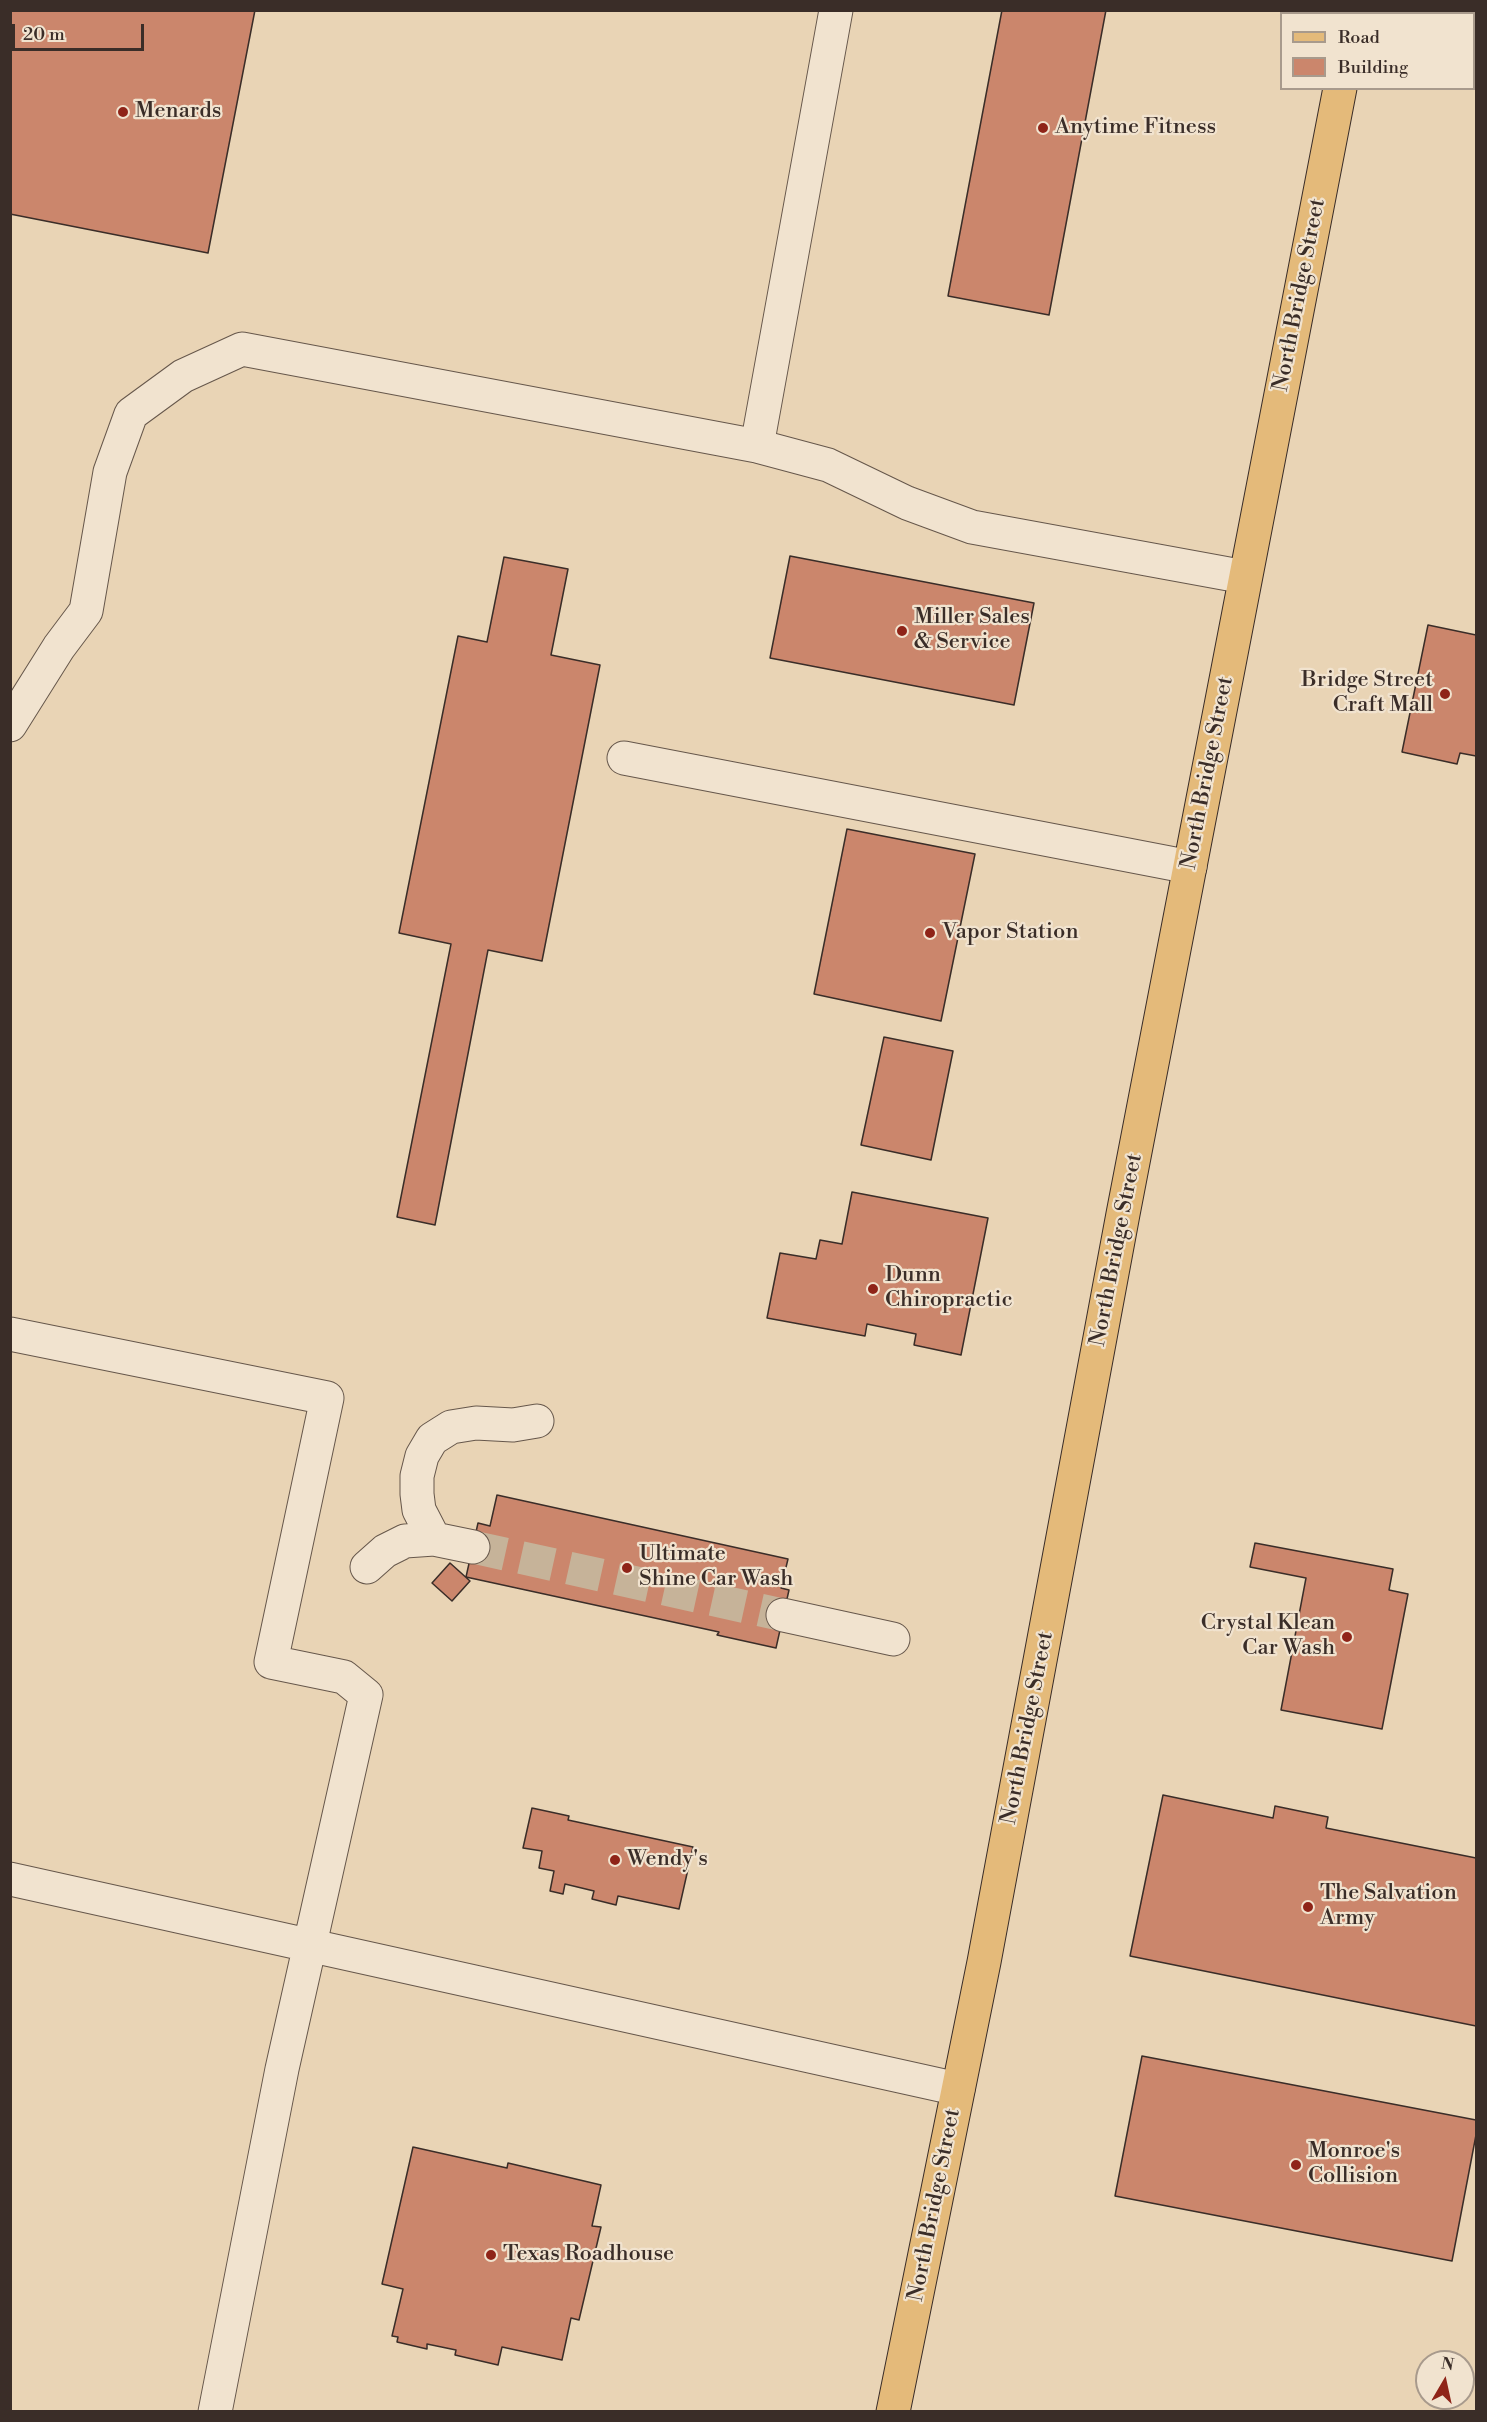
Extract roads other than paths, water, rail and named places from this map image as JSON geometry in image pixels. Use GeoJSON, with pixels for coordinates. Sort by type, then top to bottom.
{"type":"FeatureCollection","features":[{"type":"Feature","properties":{"kind":"main road","name":"North Bridge Street"},"geometry":{"type":"LineString","coordinates":[[893,2412],[984,1962],[1123,1214],[1340,90]]}},
{"type":"Feature","properties":{"kind":"lane"},"geometry":{"type":"LineString","coordinates":[[758,446],[836,10]]}},
{"type":"Feature","properties":{"kind":"lane"},"geometry":{"type":"LineString","coordinates":[[10,725],[59,647],[86,611],[110,472],[131,414],[183,376],[242,349],[758,446],[828,465],[907,503],[972,527],[1245,577]]}},
{"type":"Feature","properties":{"kind":"lane"},"geometry":{"type":"LineString","coordinates":[[624,758],[1190,867]]}},
{"type":"Feature","properties":{"kind":"lane"},"geometry":{"type":"LineString","coordinates":[[10,1334],[327,1398],[271,1662],[344,1677],[366,1695],[282,2070],[215,2412]]}},
{"type":"Feature","properties":{"kind":"lane"},"geometry":{"type":"LineString","coordinates":[[434,1539],[419,1510],[417,1494],[417,1476],[422,1456],[432,1439],[451,1427],[477,1423],[513,1425],[537,1421]]}},
{"type":"Feature","properties":{"kind":"lane"},"geometry":{"type":"LineString","coordinates":[[367,1566],[385,1551],[405,1540],[434,1539],[473,1547]]}},
{"type":"Feature","properties":{"kind":"lane"},"geometry":{"type":"LineString","coordinates":[[783,1615],[893,1639]]}},
{"type":"Feature","properties":{"kind":"lane"},"geometry":{"type":"LineString","coordinates":[[10,1879],[958,2089]]}},
{"type":"Feature","properties":{"kind":"tunnel"},"geometry":{"type":"LineString","coordinates":[[473,1547],[783,1615]]}},
{"type":"Feature","properties":{"kind":"place","name":"Menards"},"geometry":{"type":"Point","coordinates":[123,112]}},
{"type":"Feature","properties":{"kind":"place","name":"Anytime Fitness"},"geometry":{"type":"Point","coordinates":[1043,128]}},
{"type":"Feature","properties":{"kind":"place","name":"Miller Sales & Service"},"geometry":{"type":"Point","coordinates":[902,631]}},
{"type":"Feature","properties":{"kind":"place","name":"Bridge Street Craft Mall"},"geometry":{"type":"Point","coordinates":[1445,694]}},
{"type":"Feature","properties":{"kind":"place","name":"Vapor Station"},"geometry":{"type":"Point","coordinates":[930,933]}},
{"type":"Feature","properties":{"kind":"place","name":"Dunn Chiropractic"},"geometry":{"type":"Point","coordinates":[873,1289]}},
{"type":"Feature","properties":{"kind":"place","name":"Ultimate Shine Car Wash"},"geometry":{"type":"Point","coordinates":[627,1568]}},
{"type":"Feature","properties":{"kind":"place","name":"Crystal Klean Car Wash"},"geometry":{"type":"Point","coordinates":[1347,1637]}},
{"type":"Feature","properties":{"kind":"place","name":"Wendy's"},"geometry":{"type":"Point","coordinates":[615,1860]}},
{"type":"Feature","properties":{"kind":"place","name":"The Salvation Army"},"geometry":{"type":"Point","coordinates":[1308,1907]}},
{"type":"Feature","properties":{"kind":"place","name":"Monroe's Collision"},"geometry":{"type":"Point","coordinates":[1296,2165]}},
{"type":"Feature","properties":{"kind":"place","name":"Texas Roadhouse"},"geometry":{"type":"Point","coordinates":[491,2255]}}]}
